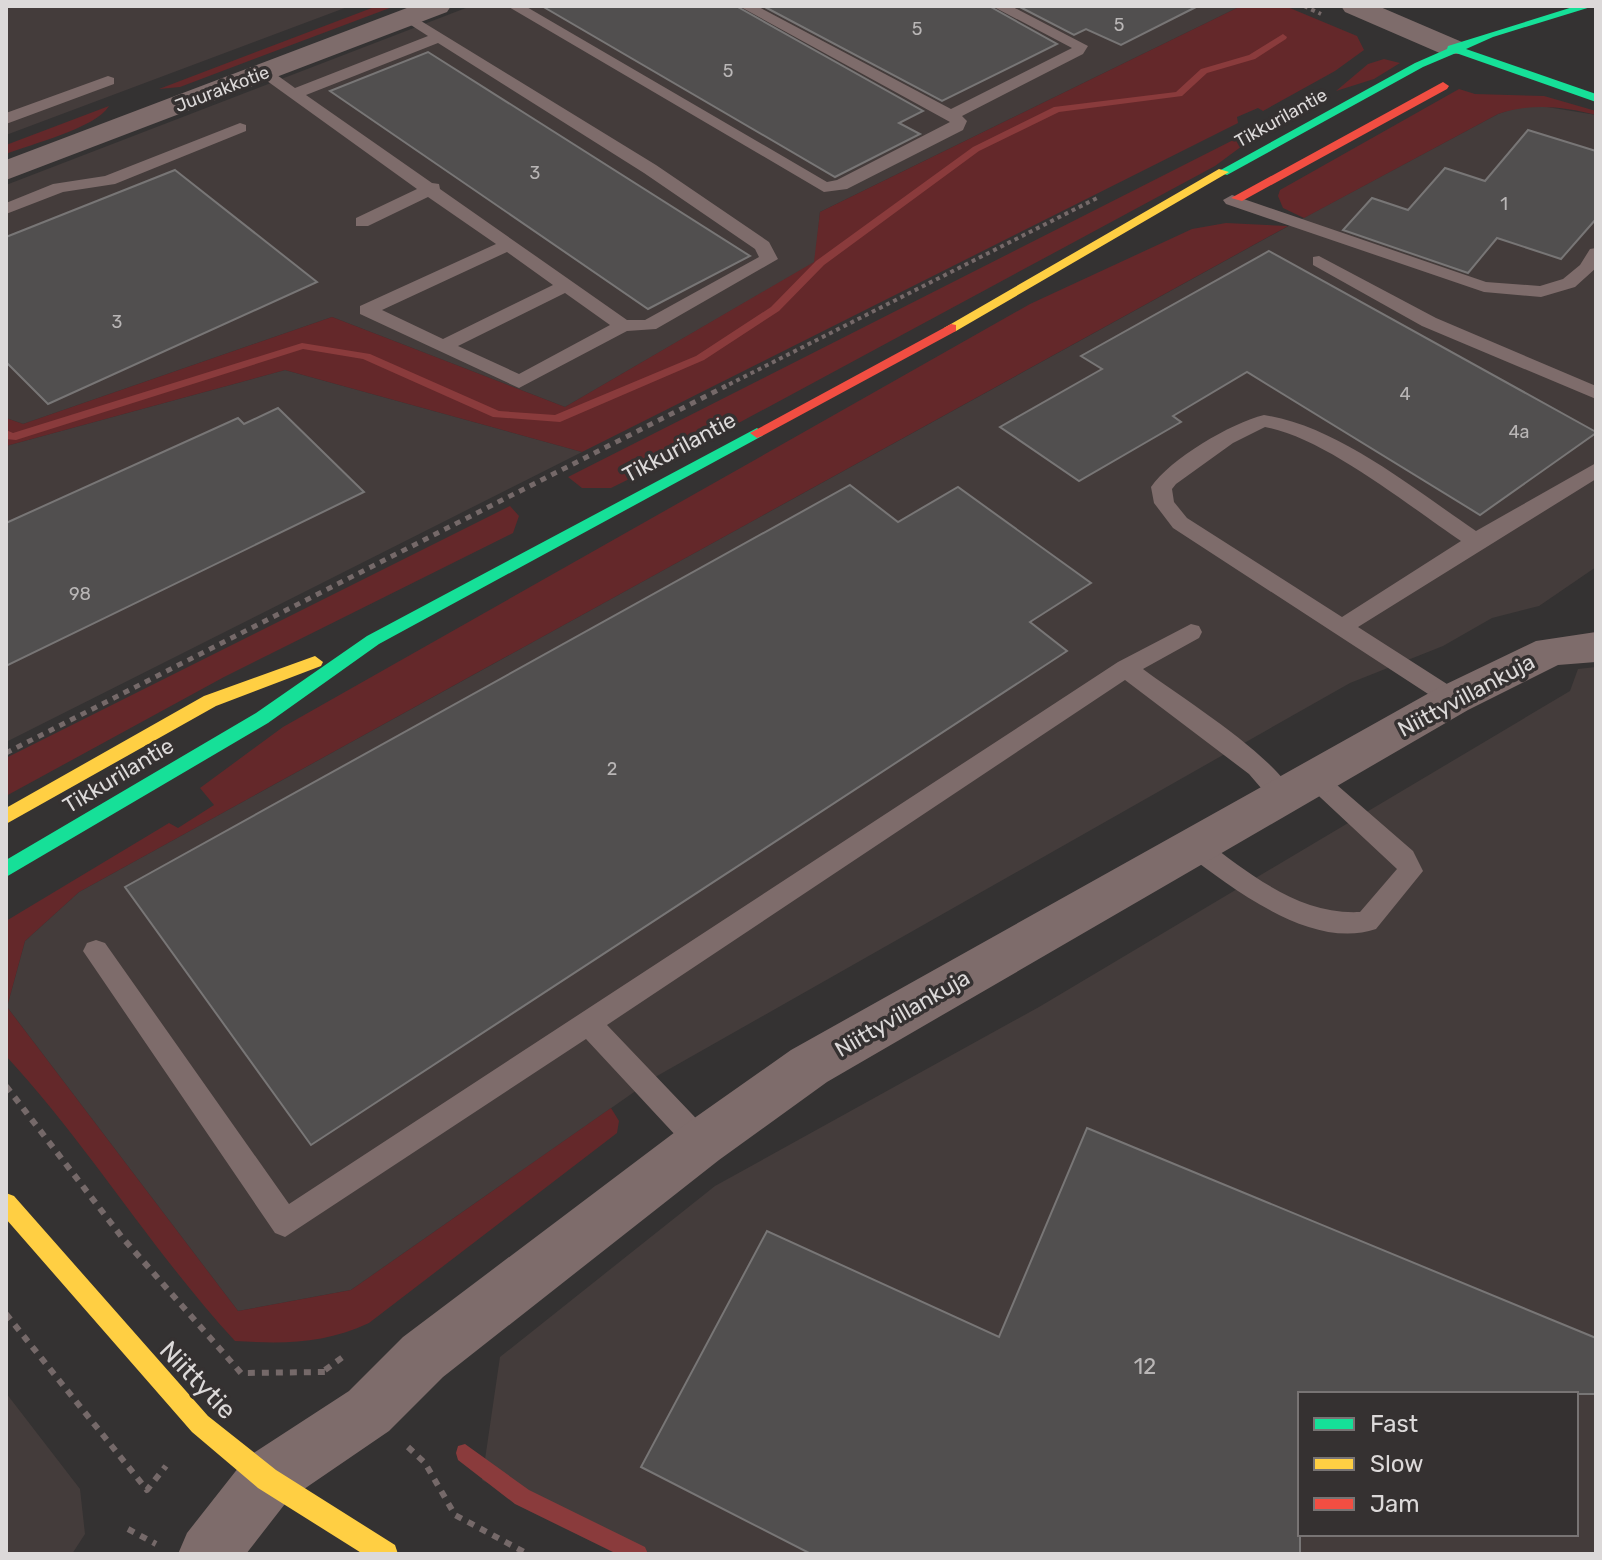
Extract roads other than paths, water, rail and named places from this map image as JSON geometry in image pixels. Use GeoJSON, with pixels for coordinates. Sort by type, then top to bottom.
{"type":"FeatureCollection","features":[{"type":"Feature","properties":{"kind":"main road"},"geometry":{"type":"LineString","coordinates":[[1226,203],[1489,49],[1588,6]]}},
{"type":"Feature","properties":{"kind":"main road"},"geometry":{"type":"LineString","coordinates":[[1452,48],[1519,50]]}},
{"type":"Feature","properties":{"kind":"main road","name":"Tikkurilantie"},"geometry":{"type":"LineString","coordinates":[[6,869],[262,718],[373,640],[1007,297],[1154,210],[1452,48]]}},
{"type":"Feature","properties":{"kind":"main road"},"geometry":{"type":"LineString","coordinates":[[1489,49],[1596,98]]}},
{"type":"Feature","properties":{"kind":"main road","name":"Tikkurilantie"},"geometry":{"type":"LineString","coordinates":[[1007,297],[1139,243]]}},
{"type":"Feature","properties":{"kind":"main road","name":"Tikkurilantie"},"geometry":{"type":"LineString","coordinates":[[6,817],[210,701],[373,640]]}},
{"type":"Feature","properties":{"kind":"main road","name":"Niittytie"},"geometry":{"type":"LineString","coordinates":[[6,1203],[200,1424],[267,1479],[386,1554]]}},
{"type":"Feature","properties":{"kind":"street","name":"Juurakkotie"},"geometry":{"type":"LineString","coordinates":[[6,171],[437,6]]}},
{"type":"Feature","properties":{"kind":"street"},"geometry":{"type":"LineString","coordinates":[[1355,6],[1452,48]]}},
{"type":"Feature","properties":{"kind":"street"},"geometry":{"type":"LineString","coordinates":[[1406,6],[1489,49]]}},
{"type":"Feature","properties":{"kind":"street","name":"Niittyvillankuja"},"geometry":{"type":"LineString","coordinates":[[185,1551],[267,1479],[369,1411],[423,1357],[701,1143],[809,1066],[1453,699],[1551,651],[1596,647]]}},
{"type":"Feature","properties":{"kind":"lane"},"geometry":{"type":"LineString","coordinates":[[514,6],[824,187],[841,185],[957,127],[959,121],[951,115],[746,6]]}},
{"type":"Feature","properties":{"kind":"lane"},"geometry":{"type":"LineString","coordinates":[[951,115],[1078,51],[1080,46],[999,6]]}},
{"type":"Feature","properties":{"kind":"lane"},"geometry":{"type":"LineString","coordinates":[[408,17],[650,169],[769,253],[769,259],[649,325],[623,326],[519,382],[367,310],[511,244]]}},
{"type":"Feature","properties":{"kind":"lane"},"geometry":{"type":"LineString","coordinates":[[294,94],[439,37]]}},
{"type":"Feature","properties":{"kind":"lane"},"geometry":{"type":"LineString","coordinates":[[264,73],[433,188],[623,326]]}},
{"type":"Feature","properties":{"kind":"lane"},"geometry":{"type":"LineString","coordinates":[[6,119],[108,81]]}},
{"type":"Feature","properties":{"kind":"lane"},"geometry":{"type":"LineString","coordinates":[[6,209],[59,188],[109,180],[240,128]]}},
{"type":"Feature","properties":{"kind":"lane"},"geometry":{"type":"LineString","coordinates":[[362,222],[433,188]]}},
{"type":"Feature","properties":{"kind":"lane"},"geometry":{"type":"LineString","coordinates":[[1226,203],[1484,287],[1541,292],[1569,283],[1587,268],[1596,253]]}},
{"type":"Feature","properties":{"kind":"lane"},"geometry":{"type":"LineString","coordinates":[[1319,261],[1429,322],[1596,393]]}},
{"type":"Feature","properties":{"kind":"lane"},"geometry":{"type":"LineString","coordinates":[[441,347],[567,285]]}},
{"type":"Feature","properties":{"kind":"lane"},"geometry":{"type":"LineString","coordinates":[[1453,699],[1180,523],[1164,503],[1161,487],[1181,466],[1263,421],[1285,423],[1316,439],[1476,541]]}},
{"type":"Feature","properties":{"kind":"lane"},"geometry":{"type":"LineString","coordinates":[[1342,627],[1476,541],[1596,470]]}},
{"type":"Feature","properties":{"kind":"lane"},"geometry":{"type":"LineString","coordinates":[[96,951],[285,1223],[1126,668],[1191,632]]}},
{"type":"Feature","properties":{"kind":"lane"},"geometry":{"type":"LineString","coordinates":[[1126,668],[1257,768],[1298,787],[1404,858],[1410,871],[1367,922],[1344,925],[1316,919],[1243,883],[1194,846]]}},
{"type":"Feature","properties":{"kind":"lane"},"geometry":{"type":"LineString","coordinates":[[588,1023],[701,1143]]}},
{"type":"Feature","properties":{"kind":"waterway"},"geometry":{"type":"LineString","coordinates":[[6,434],[12,437],[302,346],[366,356],[497,414],[556,419],[700,358],[775,309],[820,263],[976,149],[1057,109],[1179,94],[1204,71],[1252,57],[1283,37]]}},
{"type":"Feature","properties":{"kind":"waterway"},"geometry":{"type":"LineString","coordinates":[[465,1453],[522,1497],[638,1554]]}}]}
